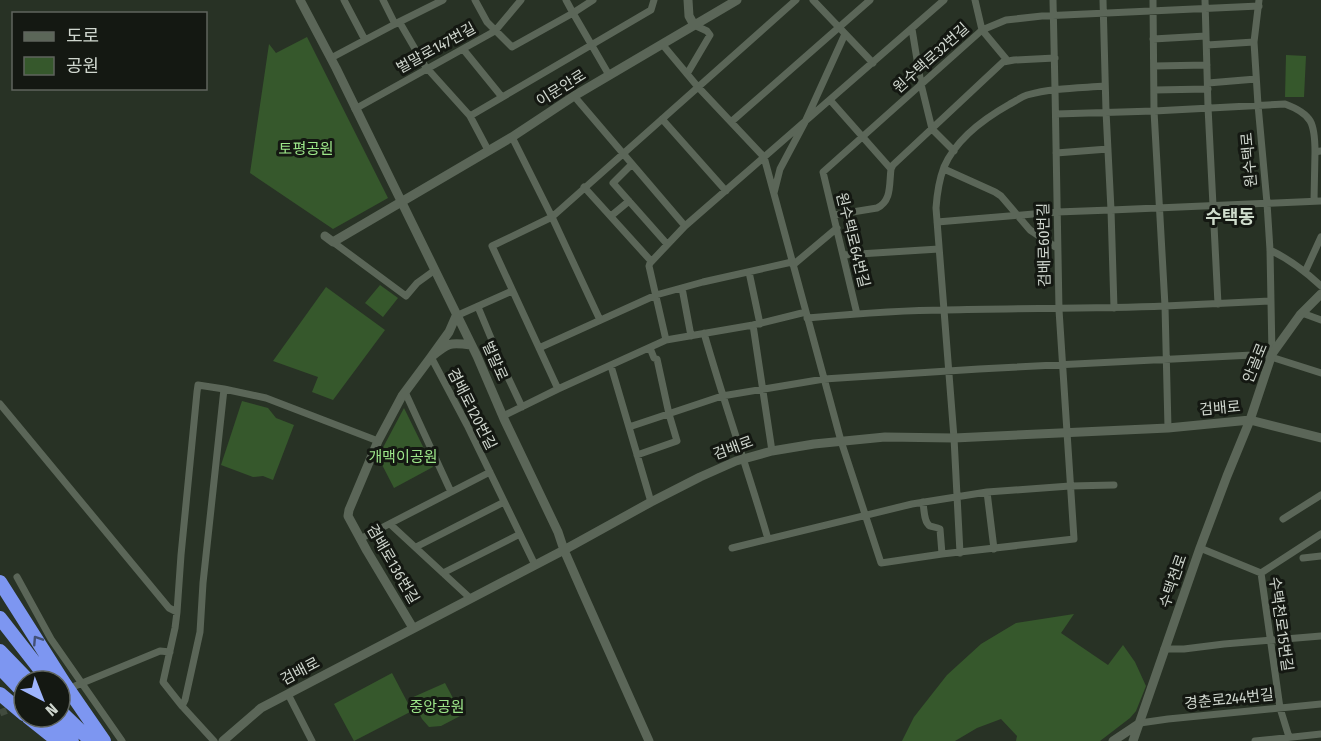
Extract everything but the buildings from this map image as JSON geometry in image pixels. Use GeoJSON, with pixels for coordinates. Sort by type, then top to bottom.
{"type":"FeatureCollection","features":[{"type":"Feature","properties":{"kind":"highway"},"geometry":{"type":"LineString","coordinates":[[0,582],[104,741]]}},
{"type":"Feature","properties":{"kind":"highway"},"geometry":{"type":"LineString","coordinates":[[0,618],[40,669]]}},
{"type":"Feature","properties":{"kind":"highway"},"geometry":{"type":"LineString","coordinates":[[0,651],[17,669]]}},
{"type":"Feature","properties":{"kind":"highway"},"geometry":{"type":"LineString","coordinates":[[0,668],[12,680]]}},
{"type":"Feature","properties":{"kind":"highway"},"geometry":{"type":"LineString","coordinates":[[0,694],[12,704]]}},
{"type":"Feature","properties":{"kind":"highway"},"geometry":{"type":"LineString","coordinates":[[72,708],[99,741]]}},
{"type":"Feature","properties":{"kind":"highway"},"geometry":{"type":"LineString","coordinates":[[72,723],[91,741]]}},
{"type":"Feature","properties":{"kind":"highway"},"geometry":{"type":"LineString","coordinates":[[43,729],[58,741]]}},
{"type":"Feature","properties":{"kind":"highway"},"geometry":{"type":"LineString","coordinates":[[60,729],[72,741]]}},
{"type":"Feature","properties":{"kind":"street","name":"벌말로"},"geometry":{"type":"LineString","coordinates":[[300,0],[331,58],[471,345],[558,532],[649,741]]}},
{"type":"Feature","properties":{"kind":"street"},"geometry":{"type":"LineString","coordinates":[[344,0],[365,40]]}},
{"type":"Feature","properties":{"kind":"street"},"geometry":{"type":"LineString","coordinates":[[383,0],[427,69],[470,116],[488,150]]}},
{"type":"Feature","properties":{"kind":"street"},"geometry":{"type":"LineString","coordinates":[[331,58],[443,0]]}},
{"type":"Feature","properties":{"kind":"street"},"geometry":{"type":"LineString","coordinates":[[475,0],[487,22],[512,47],[594,0]]}},
{"type":"Feature","properties":{"kind":"street","name":"벌말로147번길"},"geometry":{"type":"LineString","coordinates":[[355,109],[495,31],[521,0]]}},
{"type":"Feature","properties":{"kind":"street"},"geometry":{"type":"LineString","coordinates":[[566,0],[609,75]]}},
{"type":"Feature","properties":{"kind":"street"},"geometry":{"type":"LineString","coordinates":[[470,116],[651,9],[654,0]]}},
{"type":"Feature","properties":{"kind":"street"},"geometry":{"type":"LineString","coordinates":[[687,74],[710,35],[694,25],[689,16],[688,0]]}},
{"type":"Feature","properties":{"kind":"street","name":"이문안로"},"geometry":{"type":"LineString","coordinates":[[329,239],[512,137],[574,96],[737,0]]}},
{"type":"Feature","properties":{"kind":"street"},"geometry":{"type":"LineString","coordinates":[[558,390],[492,246],[552,217],[796,0]]}},
{"type":"Feature","properties":{"kind":"street"},"geometry":{"type":"LineString","coordinates":[[813,0],[873,63]]}},
{"type":"Feature","properties":{"kind":"street"},"geometry":{"type":"LineString","coordinates":[[730,122],[870,0]]}},
{"type":"Feature","properties":{"kind":"street"},"geometry":{"type":"LineString","coordinates":[[666,340],[649,266],[651,261],[685,226],[944,0]]}},
{"type":"Feature","properties":{"kind":"street"},"geometry":{"type":"LineString","coordinates":[[975,0],[982,30],[1007,60]]}},
{"type":"Feature","properties":{"kind":"street","name":"검배로60번길"},"geometry":{"type":"LineString","coordinates":[[994,549],[1074,539],[1059,309],[1053,0]]}},
{"type":"Feature","properties":{"kind":"street"},"geometry":{"type":"LineString","coordinates":[[1103,0],[1114,308]]}},
{"type":"Feature","properties":{"kind":"street"},"geometry":{"type":"LineString","coordinates":[[1153,0],[1154,111],[1165,306],[1168,428]]}},
{"type":"Feature","properties":{"kind":"street"},"geometry":{"type":"LineString","coordinates":[[1178,0],[1179,9]]}},
{"type":"Feature","properties":{"kind":"street","name":"원수택로32번길"},"geometry":{"type":"LineString","coordinates":[[823,172],[982,30],[1006,20],[1053,15],[1179,9],[1206,4],[1259,3]]}},
{"type":"Feature","properties":{"kind":"street","name":"원수택로"},"geometry":{"type":"LineString","coordinates":[[1259,3],[1254,42],[1270,250],[1272,355]]}},
{"type":"Feature","properties":{"kind":"street"},"geometry":{"type":"LineString","coordinates":[[1206,4],[1208,108],[1218,304]]}},
{"type":"Feature","properties":{"kind":"street"},"geometry":{"type":"LineString","coordinates":[[912,29],[921,84],[932,129],[954,151]]}},
{"type":"Feature","properties":{"kind":"street"},"geometry":{"type":"LineString","coordinates":[[774,196],[780,169],[805,122],[845,34]]}},
{"type":"Feature","properties":{"kind":"street"},"geometry":{"type":"LineString","coordinates":[[1153,39],[1206,36]]}},
{"type":"Feature","properties":{"kind":"street"},"geometry":{"type":"LineString","coordinates":[[1207,45],[1254,42]]}},
{"type":"Feature","properties":{"kind":"street"},"geometry":{"type":"LineString","coordinates":[[662,45],[764,157],[841,441],[881,563],[994,549],[987,492]]}},
{"type":"Feature","properties":{"kind":"street"},"geometry":{"type":"LineString","coordinates":[[463,49],[502,97]]}},
{"type":"Feature","properties":{"kind":"street"},"geometry":{"type":"LineString","coordinates":[[834,215],[884,205],[888,197],[893,165],[1003,62],[1055,58]]}},
{"type":"Feature","properties":{"kind":"street"},"geometry":{"type":"LineString","coordinates":[[1154,66],[1208,65]]}},
{"type":"Feature","properties":{"kind":"street"},"geometry":{"type":"LineString","coordinates":[[1154,90],[1208,86],[1256,79]]}},
{"type":"Feature","properties":{"kind":"street"},"geometry":{"type":"LineString","coordinates":[[960,553],[954,438],[936,208],[938,187],[944,169],[954,151],[964,139],[993,114],[1024,96],[1055,89],[1105,86]]}},
{"type":"Feature","properties":{"kind":"street"},"geometry":{"type":"LineString","coordinates":[[574,96],[685,226]]}},
{"type":"Feature","properties":{"kind":"street"},"geometry":{"type":"LineString","coordinates":[[830,100],[891,169]]}},
{"type":"Feature","properties":{"kind":"street"},"geometry":{"type":"LineString","coordinates":[[937,222],[1057,212],[1318,201],[1318,151],[1310,120],[1300,109],[1285,104],[1056,114]]}},
{"type":"Feature","properties":{"kind":"street"},"geometry":{"type":"LineString","coordinates":[[662,119],[726,191]]}},
{"type":"Feature","properties":{"kind":"street"},"geometry":{"type":"LineString","coordinates":[[512,137],[600,320]]}},
{"type":"Feature","properties":{"kind":"street"},"geometry":{"type":"LineString","coordinates":[[1056,153],[1108,149]]}},
{"type":"Feature","properties":{"kind":"street"},"geometry":{"type":"LineString","coordinates":[[632,164],[613,183],[667,244]]}},
{"type":"Feature","properties":{"kind":"street"},"geometry":{"type":"LineString","coordinates":[[944,169],[1001,196],[1030,230],[1057,248]]}},
{"type":"Feature","properties":{"kind":"street","name":"원수택로64번길"},"geometry":{"type":"LineString","coordinates":[[823,172],[857,314]]}},
{"type":"Feature","properties":{"kind":"street"},"geometry":{"type":"LineString","coordinates":[[584,187],[651,261]]}},
{"type":"Feature","properties":{"kind":"street"},"geometry":{"type":"LineString","coordinates":[[611,216],[629,201]]}},
{"type":"Feature","properties":{"kind":"street"},"geometry":{"type":"LineString","coordinates":[[539,348],[656,296],[792,263],[837,228]]}},
{"type":"Feature","properties":{"kind":"street"},"geometry":{"type":"LineString","coordinates":[[1305,272],[1321,237]]}},
{"type":"Feature","properties":{"kind":"street"},"geometry":{"type":"LineString","coordinates":[[329,239],[406,296],[417,283],[435,270]]}},
{"type":"Feature","properties":{"kind":"street"},"geometry":{"type":"LineString","coordinates":[[843,255],[939,249]]}},
{"type":"Feature","properties":{"kind":"street"},"geometry":{"type":"LineString","coordinates":[[1270,250],[1286,258],[1321,286]]}},
{"type":"Feature","properties":{"kind":"street"},"geometry":{"type":"LineString","coordinates":[[749,272],[772,451]]}},
{"type":"Feature","properties":{"kind":"street"},"geometry":{"type":"LineString","coordinates":[[682,288],[692,336]]}},
{"type":"Feature","properties":{"kind":"street"},"geometry":{"type":"LineString","coordinates":[[456,316],[512,291]]}},
{"type":"Feature","properties":{"kind":"street","name":"안골로"},"geometry":{"type":"LineString","coordinates":[[1250,420],[1272,355],[1302,313],[1321,294]]}},
{"type":"Feature","properties":{"kind":"street"},"geometry":{"type":"LineString","coordinates":[[503,416],[666,340],[807,315],[944,310],[1114,308],[1270,301]]}},
{"type":"Feature","properties":{"kind":"street"},"geometry":{"type":"LineString","coordinates":[[478,307],[522,407]]}},
{"type":"Feature","properties":{"kind":"street"},"geometry":{"type":"LineString","coordinates":[[1302,313],[1321,320]]}},
{"type":"Feature","properties":{"kind":"street","name":"겸배로136번길"},"geometry":{"type":"LineString","coordinates":[[413,628],[360,539],[349,513],[378,441],[405,392],[449,332],[456,316]]}},
{"type":"Feature","properties":{"kind":"street"},"geometry":{"type":"LineString","coordinates":[[704,333],[768,539]]}},
{"type":"Feature","properties":{"kind":"street"},"geometry":{"type":"LineString","coordinates":[[431,357],[448,344],[471,345]]}},
{"type":"Feature","properties":{"kind":"street"},"geometry":{"type":"LineString","coordinates":[[637,454],[677,441],[657,359],[654,358],[650,348]]}},
{"type":"Feature","properties":{"kind":"street"},"geometry":{"type":"LineString","coordinates":[[629,427],[722,396],[824,379],[1272,355],[1321,373]]}},
{"type":"Feature","properties":{"kind":"street","name":"겸배로120번길"},"geometry":{"type":"LineString","coordinates":[[431,357],[535,565]]}},
{"type":"Feature","properties":{"kind":"street"},"geometry":{"type":"LineString","coordinates":[[610,366],[651,502]]}},
{"type":"Feature","properties":{"kind":"street"},"geometry":{"type":"LineString","coordinates":[[214,741],[163,682],[177,612],[198,385],[266,398],[378,441]]}},
{"type":"Feature","properties":{"kind":"street"},"geometry":{"type":"LineString","coordinates":[[182,706],[200,633],[203,584],[224,389]]}},
{"type":"Feature","properties":{"kind":"street"},"geometry":{"type":"LineString","coordinates":[[405,392],[451,492]]}},
{"type":"Feature","properties":{"kind":"street"},"geometry":{"type":"LineString","coordinates":[[0,404],[169,608],[177,612]]}},
{"type":"Feature","properties":{"kind":"street","name":"검배로"},"geometry":{"type":"LineString","coordinates":[[223,741],[261,708],[564,550],[651,502],[744,458],[772,451],[841,441],[1168,428],[1250,420],[1321,438]]}},
{"type":"Feature","properties":{"kind":"street","name":"수택천로"},"geometry":{"type":"LineString","coordinates":[[1133,741],[1200,548],[1250,420]]}},
{"type":"Feature","properties":{"kind":"street","name":"겸배로120번길"},"geometry":{"type":"LineString","coordinates":[[360,539],[490,472]]}},
{"type":"Feature","properties":{"kind":"street"},"geometry":{"type":"LineString","coordinates":[[732,548],[865,514],[957,496],[1070,486],[1114,485]]}},
{"type":"Feature","properties":{"kind":"street"},"geometry":{"type":"LineString","coordinates":[[1283,519],[1321,495]]}},
{"type":"Feature","properties":{"kind":"street"},"geometry":{"type":"LineString","coordinates":[[416,547],[504,502]]}},
{"type":"Feature","properties":{"kind":"street"},"geometry":{"type":"LineString","coordinates":[[923,502],[927,523],[940,529],[942,554]]}},
{"type":"Feature","properties":{"kind":"street"},"geometry":{"type":"LineString","coordinates":[[390,524],[470,598]]}},
{"type":"Feature","properties":{"kind":"street"},"geometry":{"type":"LineString","coordinates":[[443,573],[520,534]]}},
{"type":"Feature","properties":{"kind":"street"},"geometry":{"type":"LineString","coordinates":[[1262,573],[1321,534]]}},
{"type":"Feature","properties":{"kind":"street","name":"수택천로15번길"},"geometry":{"type":"LineString","coordinates":[[1200,548],[1262,573],[1280,708],[1289,737]]}},
{"type":"Feature","properties":{"kind":"street"},"geometry":{"type":"LineString","coordinates":[[1303,558],[1321,556]]}},
{"type":"Feature","properties":{"kind":"street"},"geometry":{"type":"LineString","coordinates":[[17,577],[78,685],[122,741]]}},
{"type":"Feature","properties":{"kind":"street"},"geometry":{"type":"LineString","coordinates":[[1164,649],[1321,636]]}},
{"type":"Feature","properties":{"kind":"street"},"geometry":{"type":"LineString","coordinates":[[78,685],[160,651],[170,652]]}},
{"type":"Feature","properties":{"kind":"street"},"geometry":{"type":"LineString","coordinates":[[288,694],[312,741]]}},
{"type":"Feature","properties":{"kind":"street","name":"경춘로244번길"},"geometry":{"type":"LineString","coordinates":[[1140,723],[1321,704]]}},
{"type":"Feature","properties":{"kind":"street"},"geometry":{"type":"LineString","coordinates":[[1118,740],[1140,723]]}},
{"type":"Feature","properties":{"kind":"street"},"geometry":{"type":"LineString","coordinates":[[1255,741],[1321,734]]}},
{"type":"Feature","properties":{"kind":"green space","name":"토평공원"},"geometry":{"type":"Polygon","coordinates":[[[307,37],[388,198],[333,229],[250,173],[269,44],[276,53],[307,37]]]}},
{"type":"Feature","properties":{"kind":"green space"},"geometry":{"type":"Polygon","coordinates":[[[1286,55],[1306,56],[1304,97],[1285,97],[1286,55]]]}},
{"type":"Feature","properties":{"kind":"green space"},"geometry":{"type":"Polygon","coordinates":[[[380,285],[398,298],[383,317],[365,303],[380,285]]]}},
{"type":"Feature","properties":{"kind":"green space"},"geometry":{"type":"Polygon","coordinates":[[[326,287],[385,330],[333,400],[312,392],[318,377],[273,361],[326,287]]]}},
{"type":"Feature","properties":{"kind":"green space"},"geometry":{"type":"Polygon","coordinates":[[[242,401],[268,408],[276,418],[294,425],[273,480],[263,476],[253,477],[221,465],[242,401]]]}},
{"type":"Feature","properties":{"kind":"green space","name":"개맥이공원"},"geometry":{"type":"Polygon","coordinates":[[[404,408],[433,467],[394,488],[378,457],[404,408]]]}},
{"type":"Feature","properties":{"kind":"green space"},"geometry":{"type":"Polygon","coordinates":[[[1074,614],[1061,633],[1108,665],[1123,645],[1135,662],[1146,686],[1136,711],[1100,741],[1016,741],[1017,736],[1001,719],[977,728],[955,741],[902,741],[914,717],[947,675],[981,644],[1016,623],[1074,614]]]}},
{"type":"Feature","properties":{"kind":"green space"},"geometry":{"type":"Polygon","coordinates":[[[392,673],[412,711],[354,741],[334,704],[392,673]]]}},
{"type":"Feature","properties":{"kind":"green space","name":"중앙공원"},"geometry":{"type":"Polygon","coordinates":[[[445,683],[462,715],[441,726],[429,727],[411,698],[445,683]]]}},
{"type":"Feature","properties":{"kind":"tunnel"},"geometry":{"type":"LineString","coordinates":[[0,713],[12,708]]}},
{"type":"Feature","properties":{"kind":"district","name":"수택동"},"geometry":{"type":"Point","coordinates":[1230,217]}}]}
